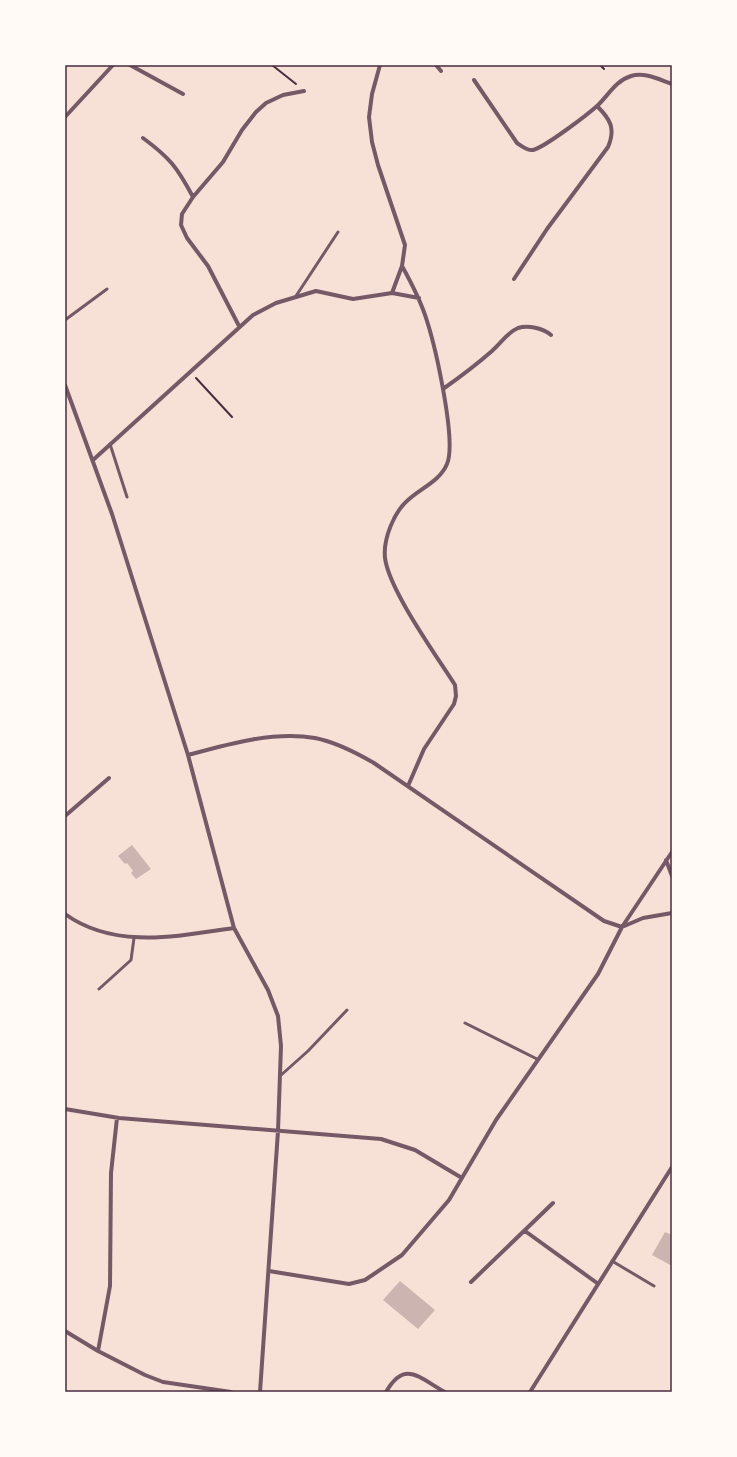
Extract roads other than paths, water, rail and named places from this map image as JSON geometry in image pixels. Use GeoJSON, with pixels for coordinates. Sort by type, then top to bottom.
{"type":"FeatureCollection","features":[{"type":"Feature","properties":{"kind":"street"},"geometry":{"type":"LineString","coordinates":[[65,117],[113,65]]}},
{"type":"Feature","properties":{"kind":"street"},"geometry":{"type":"LineString","coordinates":[[130,65],[183,94]]}},
{"type":"Feature","properties":{"kind":"street"},"geometry":{"type":"LineString","coordinates":[[380,65],[372,94],[370,117],[378,165],[405,245],[402,266],[392,293]]}},
{"type":"Feature","properties":{"kind":"street"},"geometry":{"type":"LineString","coordinates":[[436,65],[441,71]]}},
{"type":"Feature","properties":{"kind":"street"},"geometry":{"type":"LineString","coordinates":[[474,80],[517,143],[525,149],[534,150],[557,136],[597,106],[616,84],[629,77],[643,74],[672,84]]}},
{"type":"Feature","properties":{"kind":"street"},"geometry":{"type":"LineString","coordinates":[[239,326],[208,266],[187,238],[181,225],[182,214],[192,196],[223,162],[242,130],[256,112],[266,103],[283,95],[304,91]]}},
{"type":"Feature","properties":{"kind":"street"},"geometry":{"type":"LineString","coordinates":[[514,279],[547,229],[611,140],[611,124],[608,118],[597,106]]}},
{"type":"Feature","properties":{"kind":"street"},"geometry":{"type":"LineString","coordinates":[[143,138],[164,153],[179,171],[192,196]]}},
{"type":"Feature","properties":{"kind":"street"},"geometry":{"type":"LineString","coordinates":[[402,266],[419,298],[427,321],[443,389],[449,423],[450,452],[448,463],[437,478],[407,500],[402,507],[387,537],[385,558],[389,573],[399,593],[456,689],[454,704],[424,749],[408,786]]}},
{"type":"Feature","properties":{"kind":"street"},"geometry":{"type":"LineString","coordinates":[[93,460],[252,315],[296,296],[316,291],[353,298],[392,293],[419,298]]}},
{"type":"Feature","properties":{"kind":"street"},"geometry":{"type":"LineString","coordinates":[[443,389],[464,375],[508,335],[518,328],[534,328],[544,330],[551,335]]}},
{"type":"Feature","properties":{"kind":"street"},"geometry":{"type":"LineString","coordinates":[[65,385],[93,460],[188,755],[234,928],[268,990],[278,1016],[281,1046],[278,1131],[260,1392]]}},
{"type":"Feature","properties":{"kind":"street"},"geometry":{"type":"LineString","coordinates":[[188,755],[221,746],[262,739],[286,737],[315,738],[348,748],[374,762],[604,921],[622,927],[643,918],[672,913]]}},
{"type":"Feature","properties":{"kind":"street"},"geometry":{"type":"LineString","coordinates":[[65,816],[109,778]]}},
{"type":"Feature","properties":{"kind":"street"},"geometry":{"type":"LineString","coordinates":[[268,1271],[349,1284],[365,1280],[402,1255],[449,1200],[483,1140],[537,1059],[598,974],[622,927],[672,852]]}},
{"type":"Feature","properties":{"kind":"street"},"geometry":{"type":"LineString","coordinates":[[666,860],[672,876]]}},
{"type":"Feature","properties":{"kind":"street"},"geometry":{"type":"LineString","coordinates":[[65,914],[92,928],[112,935],[134,938],[168,938],[234,928]]}},
{"type":"Feature","properties":{"kind":"street"},"geometry":{"type":"LineString","coordinates":[[65,1109],[117,1118],[374,1138],[399,1143],[415,1150],[462,1178]]}},
{"type":"Feature","properties":{"kind":"street"},"geometry":{"type":"LineString","coordinates":[[98,1351],[111,1280],[111,1173],[117,1118]]}},
{"type":"Feature","properties":{"kind":"street"},"geometry":{"type":"LineString","coordinates":[[530,1392],[597,1283],[672,1167]]}},
{"type":"Feature","properties":{"kind":"street"},"geometry":{"type":"LineString","coordinates":[[470,1282],[553,1203]]}},
{"type":"Feature","properties":{"kind":"street"},"geometry":{"type":"LineString","coordinates":[[525,1231],[597,1283]]}},
{"type":"Feature","properties":{"kind":"street"},"geometry":{"type":"LineString","coordinates":[[65,1331],[98,1351],[145,1375],[163,1382],[231,1392]]}},
{"type":"Feature","properties":{"kind":"street"},"geometry":{"type":"LineString","coordinates":[[386,1392],[393,1380],[400,1374],[408,1373],[445,1392]]}},
{"type":"Feature","properties":{"kind":"lane"},"geometry":{"type":"LineString","coordinates":[[296,296],[338,232]]}},
{"type":"Feature","properties":{"kind":"lane"},"geometry":{"type":"LineString","coordinates":[[65,320],[107,289]]}},
{"type":"Feature","properties":{"kind":"lane"},"geometry":{"type":"LineString","coordinates":[[110,444],[126,497]]}},
{"type":"Feature","properties":{"kind":"lane"},"geometry":{"type":"LineString","coordinates":[[99,990],[131,960],[134,938]]}},
{"type":"Feature","properties":{"kind":"lane"},"geometry":{"type":"LineString","coordinates":[[280,1076],[308,1051],[347,1010]]}},
{"type":"Feature","properties":{"kind":"lane"},"geometry":{"type":"LineString","coordinates":[[465,1023],[537,1059]]}},
{"type":"Feature","properties":{"kind":"lane"},"geometry":{"type":"LineString","coordinates":[[612,1261],[654,1286]]}}]}
